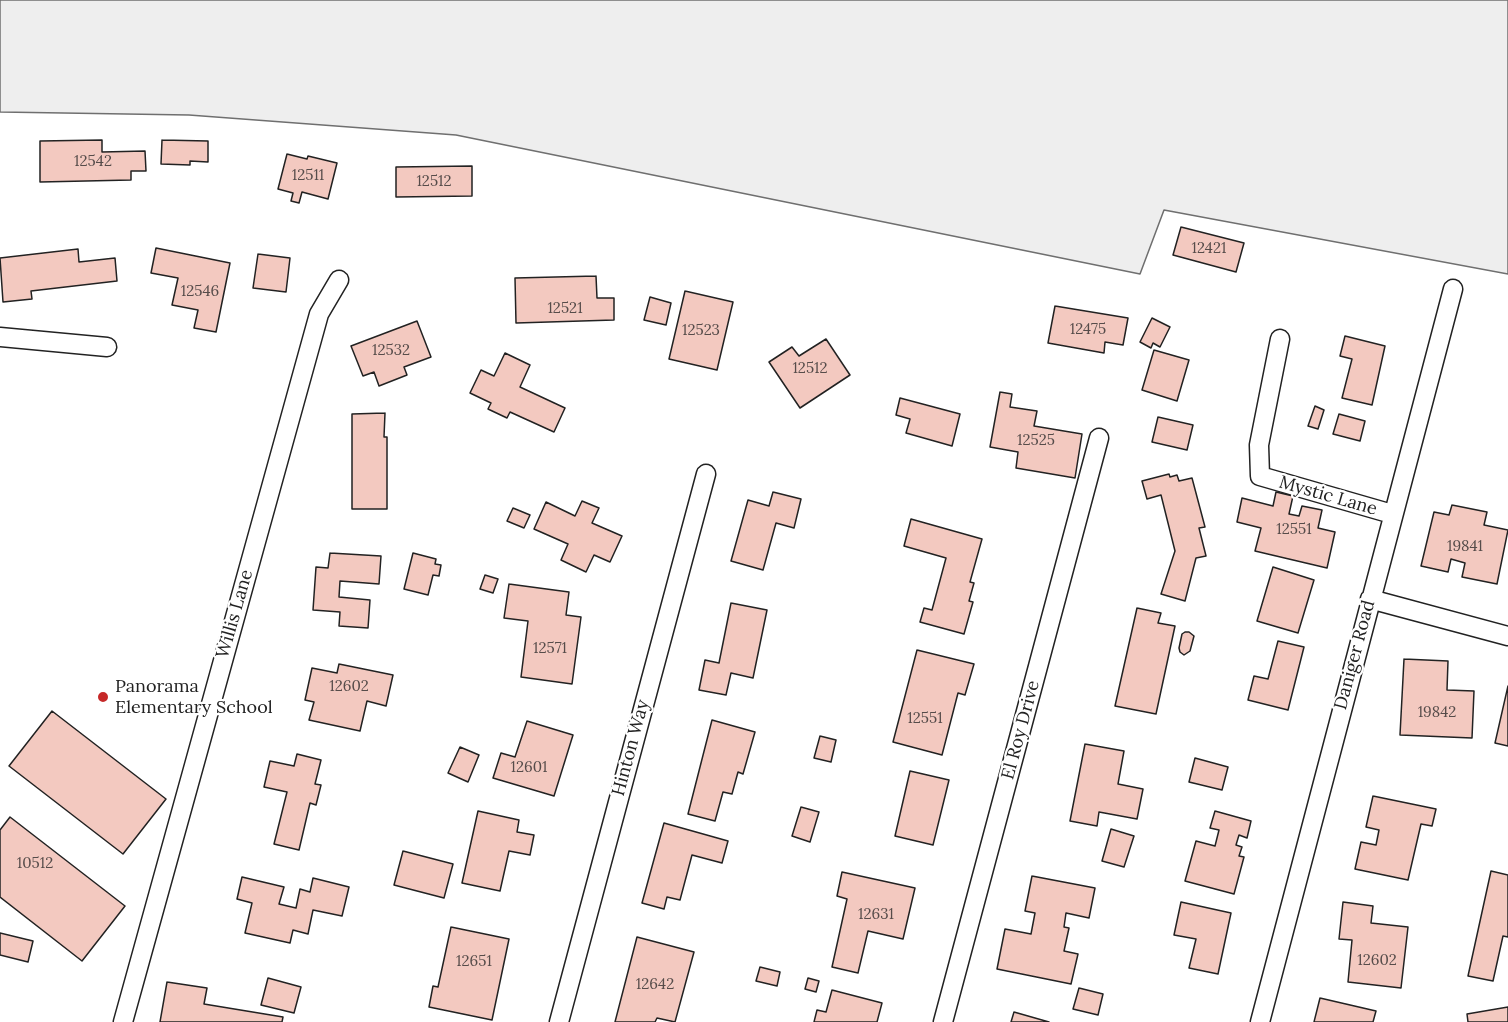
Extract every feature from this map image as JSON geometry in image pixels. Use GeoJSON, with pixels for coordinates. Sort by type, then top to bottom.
{"type":"FeatureCollection","features":[{"type":"Feature","properties":{"kind":"street","name":"Willis Lane"},"geometry":{"type":"LineString","coordinates":[[123,1022],[319,314],[339,280]]}},
{"type":"Feature","properties":{"kind":"street","name":"Daniger Road"},"geometry":{"type":"LineString","coordinates":[[1260,1022],[1453,289]]}},
{"type":"Feature","properties":{"kind":"street"},"geometry":{"type":"LineString","coordinates":[[0,337],[107,347]]}},
{"type":"Feature","properties":{"kind":"street","name":"Mystic Lane"},"geometry":{"type":"LineString","coordinates":[[1280,339],[1259,446],[1260,476],[1392,514]]}},
{"type":"Feature","properties":{"kind":"street","name":"El Roy Drive"},"geometry":{"type":"LineString","coordinates":[[943,1022],[1099,438]]}},
{"type":"Feature","properties":{"kind":"street","name":"Hinton Way"},"geometry":{"type":"LineString","coordinates":[[559,1022],[706,474]]}},
{"type":"Feature","properties":{"kind":"street"},"geometry":{"type":"LineString","coordinates":[[1370,599],[1508,636]]}},
{"type":"Feature","properties":{"kind":"shaded area"},"geometry":{"type":"Polygon","coordinates":[[[0,0],[1508,0],[1508,274],[1164,210],[1140,274],[456,135],[189,115],[0,112],[0,0]]]}},
{"type":"Feature","properties":{"kind":"building"},"geometry":{"type":"Polygon","coordinates":[[[102,140],[102,152],[145,151],[146,171],[131,171],[131,180],[40,182],[40,141],[102,140]]]}},
{"type":"Feature","properties":{"kind":"building"},"geometry":{"type":"Polygon","coordinates":[[[162,140],[208,141],[208,162],[190,161],[190,165],[161,164],[162,140]]]}},
{"type":"Feature","properties":{"kind":"building"},"geometry":{"type":"Polygon","coordinates":[[[287,154],[337,163],[328,199],[302,192],[299,203],[291,201],[293,193],[278,189],[287,154]]]}},
{"type":"Feature","properties":{"kind":"building"},"geometry":{"type":"Polygon","coordinates":[[[472,166],[472,196],[396,197],[396,167],[472,166]]]}},
{"type":"Feature","properties":{"kind":"building"},"geometry":{"type":"Polygon","coordinates":[[[1181,227],[1244,243],[1236,272],[1173,255],[1181,227]]]}},
{"type":"Feature","properties":{"kind":"building"},"geometry":{"type":"Polygon","coordinates":[[[156,248],[230,263],[216,332],[194,328],[198,310],[172,305],[178,278],[151,273],[156,248]]]}},
{"type":"Feature","properties":{"kind":"building"},"geometry":{"type":"Polygon","coordinates":[[[78,249],[79,262],[115,258],[117,281],[31,291],[32,299],[3,302],[0,258],[78,249]]]}},
{"type":"Feature","properties":{"kind":"building"},"geometry":{"type":"Polygon","coordinates":[[[258,254],[290,258],[286,292],[253,288],[258,254]]]}},
{"type":"Feature","properties":{"kind":"building"},"geometry":{"type":"Polygon","coordinates":[[[596,276],[597,298],[614,298],[614,320],[516,323],[515,278],[596,276]]]}},
{"type":"Feature","properties":{"kind":"building"},"geometry":{"type":"Polygon","coordinates":[[[685,291],[733,302],[717,370],[669,359],[685,291]]]}},
{"type":"Feature","properties":{"kind":"building"},"geometry":{"type":"Polygon","coordinates":[[[650,297],[671,303],[666,325],[644,320],[650,297]]]}},
{"type":"Feature","properties":{"kind":"building"},"geometry":{"type":"Polygon","coordinates":[[[1055,306],[1128,318],[1123,345],[1105,342],[1104,353],[1048,343],[1055,306]]]}},
{"type":"Feature","properties":{"kind":"building"},"geometry":{"type":"Polygon","coordinates":[[[1152,318],[1170,327],[1160,347],[1153,343],[1151,348],[1140,342],[1152,318]]]}},
{"type":"Feature","properties":{"kind":"building"},"geometry":{"type":"Polygon","coordinates":[[[417,321],[431,357],[404,367],[407,375],[379,386],[374,372],[363,376],[351,346],[417,321]]]}},
{"type":"Feature","properties":{"kind":"building"},"geometry":{"type":"Polygon","coordinates":[[[1345,336],[1385,346],[1372,405],[1342,398],[1352,359],[1340,356],[1345,336]]]}},
{"type":"Feature","properties":{"kind":"building"},"geometry":{"type":"Polygon","coordinates":[[[826,339],[850,375],[800,408],[769,362],[792,347],[799,356],[826,339]]]}},
{"type":"Feature","properties":{"kind":"building"},"geometry":{"type":"Polygon","coordinates":[[[1154,350],[1189,360],[1177,401],[1142,390],[1154,350]]]}},
{"type":"Feature","properties":{"kind":"building"},"geometry":{"type":"Polygon","coordinates":[[[505,353],[530,365],[520,387],[565,408],[554,432],[510,412],[507,418],[488,409],[491,403],[470,393],[481,370],[494,376],[505,353]]]}},
{"type":"Feature","properties":{"kind":"building"},"geometry":{"type":"Polygon","coordinates":[[[1000,392],[1012,394],[1010,407],[1037,411],[1034,426],[1082,434],[1075,478],[1016,468],[1018,452],[990,447],[1000,392]]]}},
{"type":"Feature","properties":{"kind":"building"},"geometry":{"type":"Polygon","coordinates":[[[900,398],[960,414],[952,446],[906,433],[910,419],[896,415],[900,398]]]}},
{"type":"Feature","properties":{"kind":"building"},"geometry":{"type":"Polygon","coordinates":[[[1315,406],[1324,410],[1318,429],[1308,426],[1315,406]]]}},
{"type":"Feature","properties":{"kind":"building"},"geometry":{"type":"Polygon","coordinates":[[[385,413],[387,509],[352,509],[352,414],[385,413]]]}},
{"type":"Feature","properties":{"kind":"building"},"geometry":{"type":"Polygon","coordinates":[[[1339,414],[1365,421],[1360,441],[1333,434],[1339,414]]]}},
{"type":"Feature","properties":{"kind":"building"},"geometry":{"type":"Polygon","coordinates":[[[1158,417],[1193,425],[1187,450],[1152,442],[1158,417]]]}},
{"type":"Feature","properties":{"kind":"building"},"geometry":{"type":"Polygon","coordinates":[[[1169,474],[1170,477],[1177,475],[1179,481],[1192,478],[1205,527],[1199,528],[1206,556],[1196,558],[1185,601],[1161,594],[1175,551],[1161,495],[1147,499],[1142,481],[1169,474]]]}},
{"type":"Feature","properties":{"kind":"building"},"geometry":{"type":"Polygon","coordinates":[[[773,492],[801,499],[794,528],[776,523],[763,570],[731,561],[748,500],[769,506],[773,492]]]}},
{"type":"Feature","properties":{"kind":"building"},"geometry":{"type":"Polygon","coordinates":[[[1276,492],[1293,496],[1289,514],[1299,516],[1302,506],[1322,510],[1318,528],[1335,532],[1327,568],[1255,551],[1261,528],[1237,522],[1242,498],[1273,506],[1276,492]]]}},
{"type":"Feature","properties":{"kind":"building"},"geometry":{"type":"Polygon","coordinates":[[[582,501],[599,508],[592,523],[622,536],[610,562],[594,555],[586,572],[561,560],[568,544],[534,529],[546,502],[575,516],[582,501]]]}},
{"type":"Feature","properties":{"kind":"building"},"geometry":{"type":"Polygon","coordinates":[[[1452,505],[1487,512],[1484,525],[1508,530],[1497,584],[1462,577],[1465,563],[1451,559],[1448,572],[1421,566],[1434,512],[1449,515],[1452,505]]]}},
{"type":"Feature","properties":{"kind":"building"},"geometry":{"type":"Polygon","coordinates":[[[513,508],[530,515],[524,528],[507,521],[513,508]]]}},
{"type":"Feature","properties":{"kind":"building"},"geometry":{"type":"Polygon","coordinates":[[[911,519],[982,539],[970,582],[974,583],[969,601],[973,602],[964,634],[920,622],[924,608],[932,610],[946,558],[904,546],[911,519]]]}},
{"type":"Feature","properties":{"kind":"building"},"geometry":{"type":"Polygon","coordinates":[[[330,553],[381,556],[379,584],[340,581],[339,597],[370,600],[368,628],[339,626],[340,612],[313,610],[316,567],[328,568],[330,553]]]}},
{"type":"Feature","properties":{"kind":"building"},"geometry":{"type":"Polygon","coordinates":[[[413,553],[436,559],[435,564],[441,565],[439,576],[433,575],[428,595],[404,589],[413,553]]]}},
{"type":"Feature","properties":{"kind":"building"},"geometry":{"type":"Polygon","coordinates":[[[1273,567],[1314,580],[1298,633],[1257,621],[1273,567]]]}},
{"type":"Feature","properties":{"kind":"building"},"geometry":{"type":"Polygon","coordinates":[[[485,575],[498,579],[493,593],[480,589],[485,575]]]}},
{"type":"Feature","properties":{"kind":"building"},"geometry":{"type":"Polygon","coordinates":[[[509,584],[569,592],[566,615],[581,617],[572,684],[521,677],[528,621],[504,618],[509,584]]]}},
{"type":"Feature","properties":{"kind":"building"},"geometry":{"type":"Polygon","coordinates":[[[731,603],[767,610],[753,678],[731,673],[726,695],[699,690],[705,660],[719,663],[731,603]]]}},
{"type":"Feature","properties":{"kind":"building"},"geometry":{"type":"Polygon","coordinates":[[[1137,608],[1161,613],[1158,623],[1175,626],[1156,714],[1115,706],[1137,608]]]}},
{"type":"Feature","properties":{"kind":"building"},"geometry":{"type":"Polygon","coordinates":[[[1185,632],[1194,636],[1190,651],[1184,655],[1179,648],[1182,634],[1185,632]]]}},
{"type":"Feature","properties":{"kind":"building"},"geometry":{"type":"Polygon","coordinates":[[[1278,641],[1304,647],[1288,710],[1248,700],[1254,676],[1268,679],[1278,641]]]}},
{"type":"Feature","properties":{"kind":"building"},"geometry":{"type":"Polygon","coordinates":[[[917,650],[974,664],[965,695],[958,693],[942,755],[893,742],[917,650]]]}},
{"type":"Feature","properties":{"kind":"building"},"geometry":{"type":"Polygon","coordinates":[[[1404,659],[1448,661],[1447,690],[1474,691],[1472,738],[1400,735],[1404,659]]]}},
{"type":"Feature","properties":{"kind":"building"},"geometry":{"type":"Polygon","coordinates":[[[339,664],[393,675],[386,706],[367,701],[360,731],[309,720],[314,702],[305,700],[312,668],[337,673],[339,664]]]}},
{"type":"Feature","properties":{"kind":"building"},"geometry":{"type":"Polygon","coordinates":[[[1508,686],[1508,746],[1495,743],[1508,686]]]}},
{"type":"Feature","properties":{"kind":"building"},"geometry":{"type":"Polygon","coordinates":[[[52,711],[166,799],[123,854],[9,766],[52,711]]]}},
{"type":"Feature","properties":{"kind":"building"},"geometry":{"type":"Polygon","coordinates":[[[712,720],[755,732],[743,774],[738,772],[732,794],[723,792],[715,821],[688,814],[712,720]]]}},
{"type":"Feature","properties":{"kind":"building"},"geometry":{"type":"Polygon","coordinates":[[[527,721],[573,735],[554,796],[493,778],[501,753],[515,757],[527,721]]]}},
{"type":"Feature","properties":{"kind":"building"},"geometry":{"type":"Polygon","coordinates":[[[820,736],[836,740],[831,762],[814,758],[820,736]]]}},
{"type":"Feature","properties":{"kind":"building"},"geometry":{"type":"Polygon","coordinates":[[[1085,744],[1124,751],[1118,784],[1143,789],[1137,819],[1099,812],[1097,826],[1070,821],[1085,744]]]}},
{"type":"Feature","properties":{"kind":"building"},"geometry":{"type":"Polygon","coordinates":[[[460,747],[479,755],[468,782],[448,773],[460,747]]]}},
{"type":"Feature","properties":{"kind":"building"},"geometry":{"type":"Polygon","coordinates":[[[297,754],[321,760],[315,784],[321,785],[316,805],[310,803],[299,850],[274,844],[287,792],[264,787],[270,761],[294,766],[297,754]]]}},
{"type":"Feature","properties":{"kind":"building"},"geometry":{"type":"Polygon","coordinates":[[[1195,758],[1228,767],[1222,790],[1189,782],[1195,758]]]}},
{"type":"Feature","properties":{"kind":"building"},"geometry":{"type":"Polygon","coordinates":[[[910,771],[949,780],[933,845],[895,836],[910,771]]]}},
{"type":"Feature","properties":{"kind":"building"},"geometry":{"type":"Polygon","coordinates":[[[1373,796],[1436,809],[1432,826],[1421,824],[1408,880],[1355,869],[1361,842],[1376,845],[1379,830],[1366,827],[1373,796]]]}},
{"type":"Feature","properties":{"kind":"building"},"geometry":{"type":"Polygon","coordinates":[[[801,807],[819,812],[810,842],[792,836],[801,807]]]}},
{"type":"Feature","properties":{"kind":"building"},"geometry":{"type":"Polygon","coordinates":[[[478,811],[519,820],[517,832],[534,835],[530,855],[509,851],[500,891],[462,883],[478,811]]]}},
{"type":"Feature","properties":{"kind":"building"},"geometry":{"type":"Polygon","coordinates":[[[1215,811],[1251,821],[1247,838],[1239,835],[1236,845],[1242,847],[1239,856],[1244,857],[1234,894],[1185,881],[1196,841],[1215,846],[1219,830],[1210,828],[1215,811]]]}},
{"type":"Feature","properties":{"kind":"building"},"geometry":{"type":"Polygon","coordinates":[[[10,817],[125,906],[82,961],[0,897],[0,830],[10,817]]]}},
{"type":"Feature","properties":{"kind":"building"},"geometry":{"type":"Polygon","coordinates":[[[664,823],[728,841],[722,863],[692,855],[680,900],[667,897],[664,909],[642,903],[664,823]]]}},
{"type":"Feature","properties":{"kind":"building"},"geometry":{"type":"Polygon","coordinates":[[[1111,829],[1134,836],[1124,867],[1102,861],[1111,829]]]}},
{"type":"Feature","properties":{"kind":"building"},"geometry":{"type":"Polygon","coordinates":[[[403,851],[453,864],[444,898],[394,885],[403,851]]]}},
{"type":"Feature","properties":{"kind":"building"},"geometry":{"type":"Polygon","coordinates":[[[1491,871],[1508,875],[1508,937],[1503,936],[1493,981],[1468,976],[1491,871]]]}},
{"type":"Feature","properties":{"kind":"building"},"geometry":{"type":"Polygon","coordinates":[[[842,872],[915,888],[903,939],[868,931],[858,973],[832,967],[847,899],[837,896],[842,872]]]}},
{"type":"Feature","properties":{"kind":"building"},"geometry":{"type":"Polygon","coordinates":[[[1032,876],[1095,888],[1089,918],[1066,913],[1064,927],[1069,928],[1064,951],[1078,954],[1071,984],[997,969],[1005,929],[1031,934],[1035,913],[1025,911],[1032,876]]]}},
{"type":"Feature","properties":{"kind":"building"},"geometry":{"type":"Polygon","coordinates":[[[242,877],[284,887],[279,904],[296,908],[300,889],[310,892],[313,878],[349,887],[342,916],[313,910],[308,934],[293,930],[290,943],[245,933],[252,903],[237,899],[242,877]]]}},
{"type":"Feature","properties":{"kind":"building"},"geometry":{"type":"Polygon","coordinates":[[[1181,902],[1231,913],[1218,974],[1189,968],[1196,939],[1174,935],[1181,902]]]}},
{"type":"Feature","properties":{"kind":"building"},"geometry":{"type":"Polygon","coordinates":[[[1343,902],[1373,906],[1371,923],[1408,927],[1401,988],[1348,982],[1352,940],[1339,939],[1343,902]]]}},
{"type":"Feature","properties":{"kind":"building"},"geometry":{"type":"Polygon","coordinates":[[[451,927],[509,939],[492,1020],[429,1007],[433,986],[438,987],[451,927]]]}},
{"type":"Feature","properties":{"kind":"building"},"geometry":{"type":"Polygon","coordinates":[[[0,933],[33,941],[28,962],[0,955],[0,933]]]}},
{"type":"Feature","properties":{"kind":"building"},"geometry":{"type":"Polygon","coordinates":[[[637,937],[694,952],[675,1022],[657,1018],[655,1022],[615,1022],[637,937]]]}},
{"type":"Feature","properties":{"kind":"building"},"geometry":{"type":"Polygon","coordinates":[[[760,967],[780,972],[777,986],[756,981],[760,967]]]}},
{"type":"Feature","properties":{"kind":"building"},"geometry":{"type":"Polygon","coordinates":[[[268,978],[301,987],[294,1013],[261,1005],[268,978]]]}},
{"type":"Feature","properties":{"kind":"building"},"geometry":{"type":"Polygon","coordinates":[[[808,978],[819,981],[816,992],[805,989],[808,978]]]}},
{"type":"Feature","properties":{"kind":"building"},"geometry":{"type":"Polygon","coordinates":[[[167,982],[207,988],[204,1004],[283,1017],[282,1022],[160,1022],[167,982]]]}},
{"type":"Feature","properties":{"kind":"building"},"geometry":{"type":"Polygon","coordinates":[[[1079,988],[1103,994],[1098,1015],[1073,1009],[1079,988]]]}},
{"type":"Feature","properties":{"kind":"building"},"geometry":{"type":"Polygon","coordinates":[[[832,990],[882,1003],[877,1022],[814,1022],[817,1010],[826,1012],[832,990]]]}},
{"type":"Feature","properties":{"kind":"building"},"geometry":{"type":"Polygon","coordinates":[[[1320,998],[1376,1011],[1373,1022],[1314,1022],[1320,998]]]}},
{"type":"Feature","properties":{"kind":"building"},"geometry":{"type":"Polygon","coordinates":[[[1508,1007],[1508,1022],[1468,1022],[1467,1014],[1508,1007]]]}},
{"type":"Feature","properties":{"kind":"building"},"geometry":{"type":"Polygon","coordinates":[[[1014,1012],[1049,1022],[1011,1022],[1014,1012]]]}},
{"type":"Feature","properties":{"kind":"place","name":"Panorama Elementary School"},"geometry":{"type":"Point","coordinates":[103,697]}}]}
